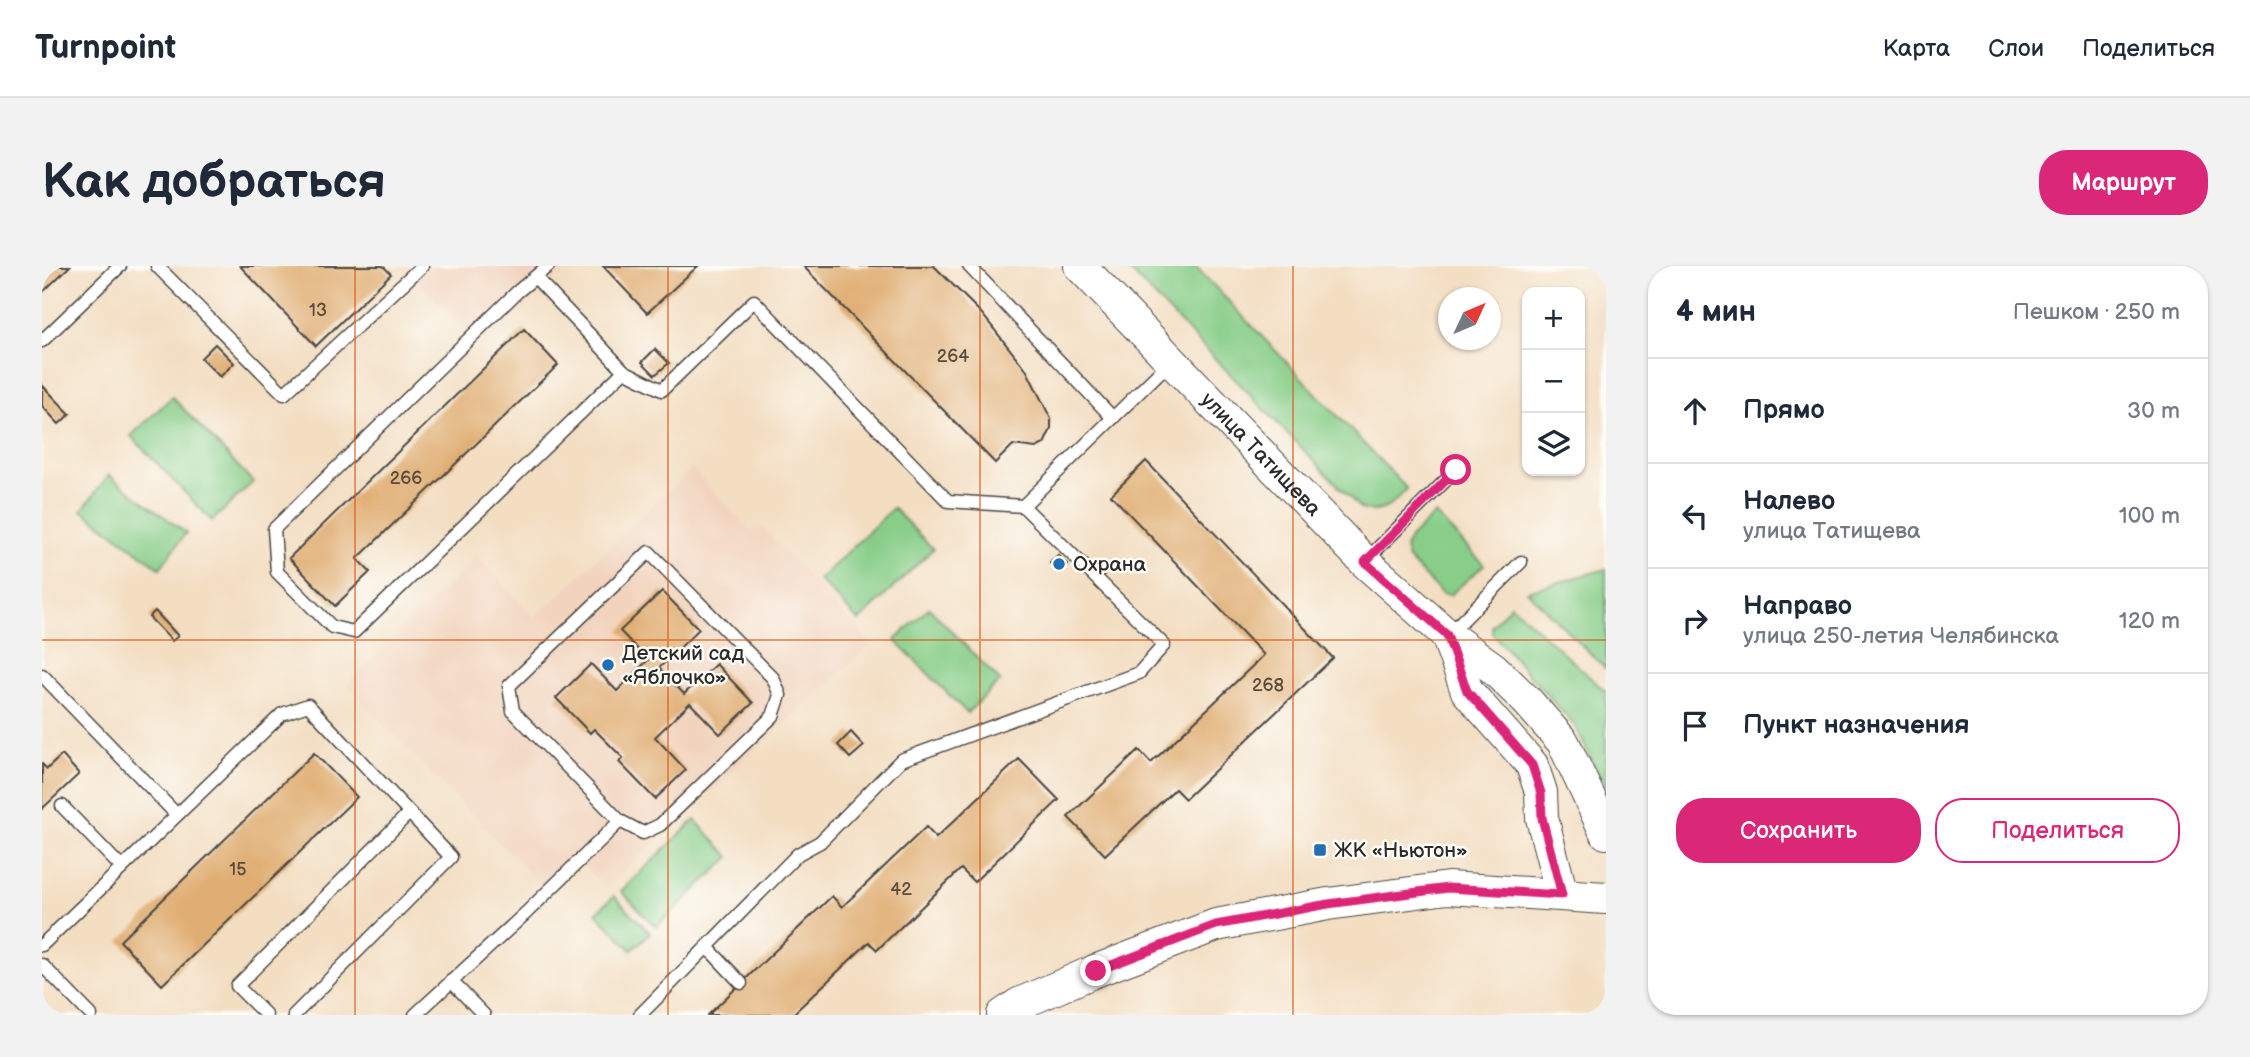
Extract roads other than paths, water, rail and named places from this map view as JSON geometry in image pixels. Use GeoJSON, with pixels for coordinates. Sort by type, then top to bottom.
{"type":"FeatureCollection","features":[{"type":"Feature","properties":{"kind":"street","name":"улица Татищева"},"geometry":{"type":"LineString","coordinates":[[1080,266],[1365,562],[1447,635],[1493,668],[1527,701],[1563,742],[1606,833]]}},
{"type":"Feature","properties":{"kind":"street","name":"улица Татищева"},"geometry":{"type":"LineString","coordinates":[[1447,635],[1467,691],[1532,765],[1541,793],[1542,818],[1562,895]]}},
{"type":"Feature","properties":{"kind":"street"},"geometry":{"type":"LineString","coordinates":[[1003,1015],[1019,1004],[1096,971],[1216,925],[1328,904],[1448,888],[1606,898]]}},
{"type":"Feature","properties":{"kind":"lane"},"geometry":{"type":"LineString","coordinates":[[42,341],[120,266]]}},
{"type":"Feature","properties":{"kind":"lane"},"geometry":{"type":"LineString","coordinates":[[157,266],[284,394],[422,266]]}},
{"type":"Feature","properties":{"kind":"lane"},"geometry":{"type":"LineString","coordinates":[[548,266],[517,292],[274,529],[277,572],[332,626],[354,632],[624,371]]}},
{"type":"Feature","properties":{"kind":"lane"},"geometry":{"type":"LineString","coordinates":[[969,266],[1113,418]]}},
{"type":"Feature","properties":{"kind":"lane"},"geometry":{"type":"LineString","coordinates":[[536,278],[624,371],[662,390],[754,301],[948,501],[1023,506],[1164,645],[1139,673],[901,760],[820,842],[798,854],[640,1015]]}},
{"type":"Feature","properties":{"kind":"lane"},"geometry":{"type":"LineString","coordinates":[[1023,506],[1171,360]]}},
{"type":"Feature","properties":{"kind":"lane"},"geometry":{"type":"LineString","coordinates":[[1365,562],[1456,470]]}},
{"type":"Feature","properties":{"kind":"lane"},"geometry":{"type":"LineString","coordinates":[[649,552],[773,678],[780,695],[773,716],[660,824],[643,833],[620,821],[513,710],[509,685],[649,552]]}},
{"type":"Feature","properties":{"kind":"lane"},"geometry":{"type":"LineString","coordinates":[[1447,635],[1521,562]]}},
{"type":"Feature","properties":{"kind":"lane"},"geometry":{"type":"LineString","coordinates":[[42,675],[176,814]]}},
{"type":"Feature","properties":{"kind":"lane"},"geometry":{"type":"LineString","coordinates":[[42,945],[282,714],[308,705],[451,857],[294,1015]]}},
{"type":"Feature","properties":{"kind":"lane"},"geometry":{"type":"LineString","coordinates":[[62,806],[121,867]]}},
{"type":"Feature","properties":{"kind":"lane"},"geometry":{"type":"LineString","coordinates":[[266,1015],[237,986],[409,813]]}},
{"type":"Feature","properties":{"kind":"lane"},"geometry":{"type":"LineString","coordinates":[[415,1015],[527,912],[620,821]]}},
{"type":"Feature","properties":{"kind":"lane"},"geometry":{"type":"LineString","coordinates":[[707,947],[741,983]]}},
{"type":"Feature","properties":{"kind":"lane"},"geometry":{"type":"LineString","coordinates":[[42,965],[91,1015]]}},
{"type":"Feature","properties":{"kind":"lane"},"geometry":{"type":"LineString","coordinates":[[451,981],[484,1015]]}},
{"type":"Feature","properties":{"kind":"place","name":"Охрана"},"geometry":{"type":"Point","coordinates":[1059,564]}},
{"type":"Feature","properties":{"kind":"place","name":"Детский сад «Яблочко»"},"geometry":{"type":"Point","coordinates":[608,665]}},
{"type":"Feature","properties":{"kind":"place","name":"ЖК «Ньютон»"},"geometry":{"type":"Point","coordinates":[1320,850]}}]}
